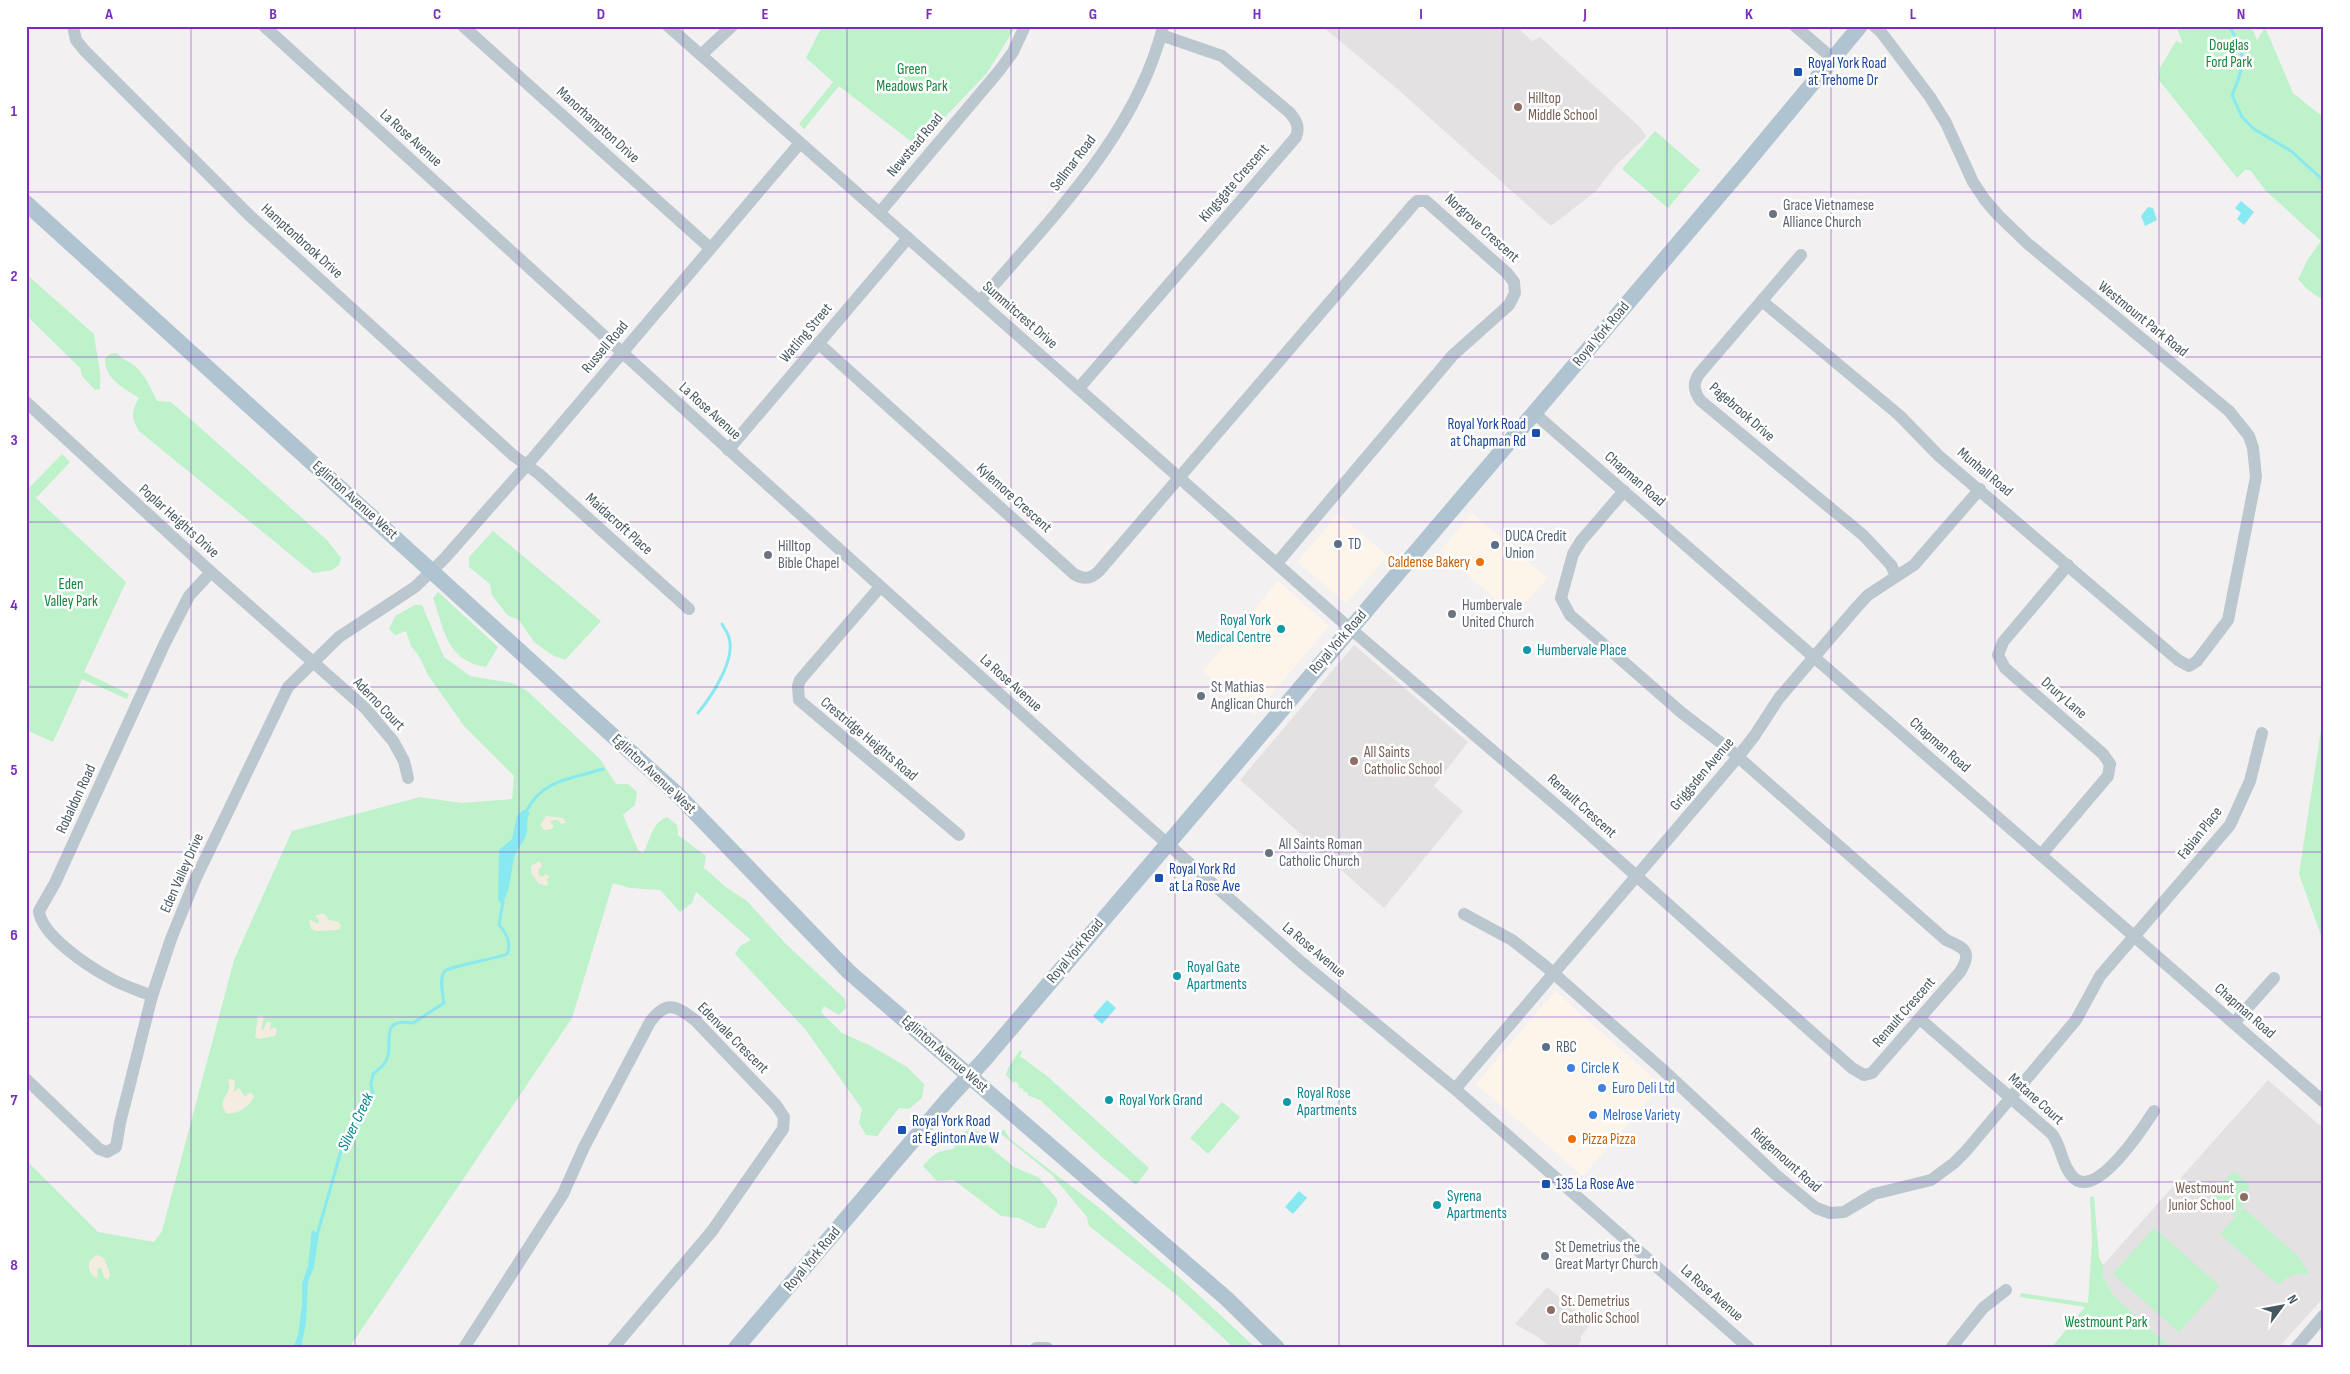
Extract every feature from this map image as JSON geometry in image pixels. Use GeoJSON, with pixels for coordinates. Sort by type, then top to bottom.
{"type":"FeatureCollection","features":[{"type":"Feature","properties":{"kind":"main road","name":"Royal York Road"},"geometry":{"type":"LineString","coordinates":[[736,1348],[1534,413],[1860,26]]}},
{"type":"Feature","properties":{"kind":"main road","name":"Eglinton Avenue West"},"geometry":{"type":"LineString","coordinates":[[26,203],[678,795],[849,972],[1227,1299],[1277,1348]]}},
{"type":"Feature","properties":{"kind":"street","name":"Hamptonbrook Drive"},"geometry":{"type":"LineString","coordinates":[[73,26],[76,40],[84,50],[249,215],[514,456],[527,465]]}},
{"type":"Feature","properties":{"kind":"street","name":"La Rose Avenue"},"geometry":{"type":"LineString","coordinates":[[264,26],[728,450],[1167,843],[1301,962],[1455,1089],[1750,1348]]}},
{"type":"Feature","properties":{"kind":"street","name":"Manorhampton Drive"},"geometry":{"type":"LineString","coordinates":[[463,26],[710,248]]}},
{"type":"Feature","properties":{"kind":"street","name":"Summitcrest Drive"},"geometry":{"type":"LineString","coordinates":[[668,26],[1350,628]]}},
{"type":"Feature","properties":{"kind":"street"},"geometry":{"type":"LineString","coordinates":[[701,55],[732,26]]}},
{"type":"Feature","properties":{"kind":"street","name":"Newstead Road"},"geometry":{"type":"LineString","coordinates":[[880,212],[999,71],[1026,26]]}},
{"type":"Feature","properties":{"kind":"street"},"geometry":{"type":"LineString","coordinates":[[1796,26],[1832,58]]}},
{"type":"Feature","properties":{"kind":"street","name":"Westmount Park Road"},"geometry":{"type":"LineString","coordinates":[[1874,26],[1881,32],[1930,97],[1946,123],[1973,182],[1998,215],[2027,243],[2229,411],[2249,436],[2256,461],[2256,477],[2228,620],[2197,661],[2189,666]]}},
{"type":"Feature","properties":{"kind":"street","name":"Sellmar Road"},"geometry":{"type":"LineString","coordinates":[[980,301],[1100,155],[1135,98],[1162,30]]}},
{"type":"Feature","properties":{"kind":"street","name":"Kingsgate Crescent"},"geometry":{"type":"LineString","coordinates":[[1078,388],[1296,137],[1298,131],[1295,119],[1289,112],[1222,56],[1162,30]]}},
{"type":"Feature","properties":{"kind":"street","name":"Russell Road"},"geometry":{"type":"LineString","coordinates":[[432,570],[527,465],[800,143]]}},
{"type":"Feature","properties":{"kind":"street","name":"Norgrove Crescent"},"geometry":{"type":"LineString","coordinates":[[1180,477],[1413,205],[1422,200],[1430,204],[1511,277],[1515,287],[1513,299],[1504,310],[1454,355],[1277,563]]}},
{"type":"Feature","properties":{"kind":"street","name":"Watling Street"},"geometry":{"type":"LineString","coordinates":[[728,450],[908,238]]}},
{"type":"Feature","properties":{"kind":"street","name":"Pagebrook Drive"},"geometry":{"type":"LineString","coordinates":[[1801,255],[1696,379],[1694,390],[1697,396],[1863,535],[1881,554],[1896,576]]}},
{"type":"Feature","properties":{"kind":"street","name":"Munhall Road"},"geometry":{"type":"LineString","coordinates":[[1762,301],[1899,415],[1939,456],[1980,489],[2178,660],[2189,666]]}},
{"type":"Feature","properties":{"kind":"street","name":"Kylemore Crescent"},"geometry":{"type":"LineString","coordinates":[[818,343],[1081,578],[1088,578],[1099,570],[1180,477]]}},
{"type":"Feature","properties":{"kind":"street","name":"Poplar Heights Drive"},"geometry":{"type":"LineString","coordinates":[[26,402],[211,572],[312,661]]}},
{"type":"Feature","properties":{"kind":"street","name":"Chapman Road"},"geometry":{"type":"LineString","coordinates":[[1534,413],[2324,1102]]}},
{"type":"Feature","properties":{"kind":"street","name":"Maidacroft Place"},"geometry":{"type":"LineString","coordinates":[[527,465],[689,609]]}},
{"type":"Feature","properties":{"kind":"street","name":"Griggsden Avenue"},"geometry":{"type":"LineString","coordinates":[[1455,1089],[1738,757],[1755,736],[1779,698],[1814,656],[1868,595],[1914,565],[1980,489]]}},
{"type":"Feature","properties":{"kind":"street","name":"Renault Crescent"},"geometry":{"type":"LineString","coordinates":[[1350,628],[1488,744],[1852,1068],[1864,1075],[1872,1073],[1920,1019],[1964,965],[1967,956],[1963,949],[1946,940],[1738,757],[1657,692],[1588,632],[1564,607],[1561,598],[1577,547],[1624,491]]}},
{"type":"Feature","properties":{"kind":"street","name":"Drury Lane"},"geometry":{"type":"LineString","coordinates":[[2042,855],[2108,776],[2110,764],[2103,754],[2005,668],[1998,656],[2003,642],[2068,565]]}},
{"type":"Feature","properties":{"kind":"street","name":"Eden Valley Drive"},"geometry":{"type":"LineString","coordinates":[[26,1079],[99,1149],[107,1152],[116,1147],[120,1123],[152,996],[171,939],[195,880],[288,687],[312,661],[339,637],[415,587],[432,570]]}},
{"type":"Feature","properties":{"kind":"street","name":"Robaldon Road"},"geometry":{"type":"LineString","coordinates":[[152,996],[108,978],[78,957],[42,924],[39,911],[59,874],[164,645],[189,596],[211,572]]}},
{"type":"Feature","properties":{"kind":"street","name":"Crestridge Heights Road"},"geometry":{"type":"LineString","coordinates":[[880,587],[800,680],[798,686],[799,700],[960,835]]}},
{"type":"Feature","properties":{"kind":"street","name":"Aderno Court"},"geometry":{"type":"LineString","coordinates":[[312,661],[365,708],[385,730],[400,752],[408,778]]}},
{"type":"Feature","properties":{"kind":"street","name":"Fabian Place"},"geometry":{"type":"LineString","coordinates":[[2134,937],[2230,825],[2250,781],[2262,734]]}},
{"type":"Feature","properties":{"kind":"street","name":"Ridgemount Road"},"geometry":{"type":"LineString","coordinates":[[1464,914],[1492,927],[1512,940],[1553,973],[1662,1069],[1775,1174],[1816,1208],[1830,1213],[1844,1212],[1874,1194],[1919,1184],[1942,1173],[1966,1151],[2076,1020],[2100,976],[2134,937]]}},
{"type":"Feature","properties":{"kind":"street"},"geometry":{"type":"LineString","coordinates":[[2234,1023],[2274,978]]}},
{"type":"Feature","properties":{"kind":"street","name":"Edenvale Crescent"},"geometry":{"type":"LineString","coordinates":[[469,1346],[563,1194],[584,1147],[650,1022],[661,1009],[668,1006],[682,1010],[696,1021],[776,1104],[784,1117],[783,1129],[712,1230],[613,1348]]}},
{"type":"Feature","properties":{"kind":"street","name":"Matane Court"},"geometry":{"type":"LineString","coordinates":[[1920,1019],[2052,1134],[2058,1143],[2071,1174],[2085,1183],[2096,1180],[2106,1172],[2141,1130],[2154,1111]]}},
{"type":"Feature","properties":{"kind":"street"},"geometry":{"type":"LineString","coordinates":[[1951,1348],[1983,1308],[2006,1290]]}},
{"type":"Feature","properties":{"kind":"street"},"geometry":{"type":"LineString","coordinates":[[2296,1348],[2324,1315]]}},
{"type":"Feature","properties":{"kind":"street"},"geometry":{"type":"LineString","coordinates":[[1036,1348],[1047,1348]]}},
{"type":"Feature","properties":{"kind":"shaded area","name":"Hilltop Middle School"},"geometry":{"type":"Polygon","coordinates":[[[1322,26],[1516,26],[1532,41],[1540,37],[1641,128],[1646,137],[1616,165],[1596,191],[1551,226],[1394,86],[1322,26]]]}},
{"type":"Feature","properties":{"kind":"shaded area"},"geometry":{"type":"Polygon","coordinates":[[[1472,513],[1547,578],[1514,615],[1440,551],[1472,513]]]}},
{"type":"Feature","properties":{"kind":"shaded area"},"geometry":{"type":"Polygon","coordinates":[[[1338,514],[1388,556],[1346,603],[1297,562],[1338,514]]]}},
{"type":"Feature","properties":{"kind":"shaded area"},"geometry":{"type":"Polygon","coordinates":[[[1278,581],[1329,626],[1254,715],[1203,671],[1278,581]]]}},
{"type":"Feature","properties":{"kind":"shaded area","name":"All Saints Catholic School"},"geometry":{"type":"Polygon","coordinates":[[[1354,645],[1468,742],[1434,786],[1463,811],[1384,908],[1240,780],[1354,645]]]}},
{"type":"Feature","properties":{"kind":"shaded area"},"geometry":{"type":"Polygon","coordinates":[[[1555,991],[1661,1085],[1583,1176],[1476,1084],[1555,991]]]}},
{"type":"Feature","properties":{"kind":"shaded area","name":"Westmount Junior School"},"geometry":{"type":"Polygon","coordinates":[[[2268,1080],[2324,1129],[2324,1297],[2278,1348],[2172,1348],[2114,1296],[2103,1276],[2103,1265],[2268,1080]]]}},
{"type":"Feature","properties":{"kind":"shaded area","name":"St. Demetrius Catholic School"},"geometry":{"type":"Polygon","coordinates":[[[1547,1287],[1591,1323],[1581,1336],[1581,1341],[1576,1348],[1551,1348],[1538,1337],[1515,1324],[1547,1287]]]}},
{"type":"Feature","properties":{"kind":"green space","name":"Green Meadows Park"},"geometry":{"type":"Polygon","coordinates":[[[822,26],[1016,26],[987,73],[917,146],[839,86],[804,129],[799,124],[833,82],[806,58],[822,26]]]}},
{"type":"Feature","properties":{"kind":"green space","name":"Douglas Ford Park"},"geometry":{"type":"Polygon","coordinates":[[[2176,26],[2251,26],[2257,40],[2265,27],[2293,93],[2324,118],[2324,301],[2307,289],[2298,279],[2308,259],[2321,241],[2266,191],[2250,170],[2245,170],[2237,178],[2159,80],[2160,68],[2176,41],[2183,44],[2176,26]]]}},
{"type":"Feature","properties":{"kind":"green space"},"geometry":{"type":"Polygon","coordinates":[[[1655,131],[1700,170],[1668,208],[1622,169],[1655,131]]]}},
{"type":"Feature","properties":{"kind":"green space"},"geometry":{"type":"Polygon","coordinates":[[[26,274],[94,334],[100,369],[100,389],[95,390],[82,376],[80,368],[26,315],[26,274]]]}},
{"type":"Feature","properties":{"kind":"green space"},"geometry":{"type":"Polygon","coordinates":[[[116,353],[134,365],[143,374],[157,401],[171,402],[327,540],[341,558],[339,565],[332,570],[313,573],[139,431],[134,422],[133,414],[134,407],[139,398],[116,382],[108,372],[105,358],[110,354],[116,353]]]}},
{"type":"Feature","properties":{"kind":"green space","name":"Eden Valley Park"},"geometry":{"type":"Polygon","coordinates":[[[62,454],[70,462],[36,498],[126,582],[84,672],[129,694],[127,699],[82,679],[53,742],[26,730],[26,491],[62,454]]]}},
{"type":"Feature","properties":{"kind":"green space"},"geometry":{"type":"Polygon","coordinates":[[[493,531],[601,621],[565,660],[552,655],[534,642],[519,620],[507,615],[492,595],[490,584],[469,567],[469,557],[493,531]]]}},
{"type":"Feature","properties":{"kind":"green space"},"geometry":{"type":"Polygon","coordinates":[[[438,592],[498,647],[486,667],[463,658],[449,642],[433,598],[438,592]]]}},
{"type":"Feature","properties":{"kind":"green space"},"geometry":{"type":"Polygon","coordinates":[[[415,605],[422,605],[444,657],[470,676],[512,683],[526,690],[600,759],[616,784],[628,784],[637,792],[635,805],[623,815],[638,850],[643,853],[654,828],[662,820],[667,817],[677,825],[678,835],[706,856],[704,868],[726,887],[747,901],[785,943],[845,999],[846,1008],[839,1015],[824,1006],[821,1012],[842,1033],[871,1046],[907,1067],[924,1084],[922,1098],[909,1109],[899,1108],[877,1136],[866,1135],[859,1123],[862,1109],[805,1029],[735,954],[740,946],[751,940],[696,892],[692,903],[680,912],[660,890],[630,888],[613,883],[572,1018],[349,1348],[26,1348],[26,1160],[98,1232],[154,1242],[162,1231],[234,960],[292,831],[420,797],[461,803],[512,799],[514,776],[464,726],[428,675],[419,656],[411,646],[406,631],[395,635],[389,629],[395,616],[415,605]]]}},
{"type":"Feature","properties":{"kind":"green space"},"geometry":{"type":"Polygon","coordinates":[[[2324,710],[2324,944],[2299,874],[2324,710]]]}},
{"type":"Feature","properties":{"kind":"green space"},"geometry":{"type":"Polygon","coordinates":[[[1020,1050],[1022,1052],[1020,1056],[1047,1076],[1149,1168],[1136,1185],[1103,1158],[1040,1100],[1027,1095],[1028,1093],[1023,1091],[1023,1088],[1018,1087],[1019,1085],[1015,1081],[1013,1083],[1006,1075],[1008,1068],[1020,1050]]]}},
{"type":"Feature","properties":{"kind":"green space"},"geometry":{"type":"Polygon","coordinates":[[[1222,1102],[1240,1117],[1208,1154],[1190,1138],[1222,1102]]]}},
{"type":"Feature","properties":{"kind":"green space"},"geometry":{"type":"Polygon","coordinates":[[[973,1129],[979,1132],[984,1142],[1014,1167],[1038,1177],[1057,1199],[1057,1204],[1045,1228],[1038,1228],[1019,1218],[1001,1216],[954,1180],[937,1181],[923,1166],[936,1154],[953,1149],[963,1133],[973,1129]]]}},
{"type":"Feature","properties":{"kind":"green space"},"geometry":{"type":"Polygon","coordinates":[[[1004,1129],[1010,1139],[1102,1210],[1178,1276],[1256,1348],[1234,1348],[1177,1295],[1089,1226],[1087,1217],[1052,1175],[1000,1133],[1004,1129]]]}},
{"type":"Feature","properties":{"kind":"green space"},"geometry":{"type":"Polygon","coordinates":[[[2234,1171],[2249,1184],[2247,1201],[2234,1216],[2211,1195],[2234,1171]]]}},
{"type":"Feature","properties":{"kind":"green space","name":"Westmount Park"},"geometry":{"type":"Polygon","coordinates":[[[2094,1196],[2099,1258],[2103,1265],[2103,1276],[2114,1296],[2172,1348],[2051,1348],[2085,1307],[2020,1297],[2021,1293],[2088,1303],[2092,1242],[2090,1197],[2094,1196]]]}},
{"type":"Feature","properties":{"kind":"green space"},"geometry":{"type":"Polygon","coordinates":[[[2243,1208],[2298,1256],[2310,1274],[2292,1275],[2278,1285],[2220,1234],[2243,1208]]]}},
{"type":"Feature","properties":{"kind":"green space"},"geometry":{"type":"Polygon","coordinates":[[[2154,1228],[2220,1286],[2179,1332],[2113,1274],[2154,1228]]]}},
{"type":"Feature","properties":{"kind":"sand"},"geometry":{"type":"Polygon","coordinates":[[[546,816],[563,818],[566,823],[561,824],[558,820],[553,820],[550,822],[554,826],[552,829],[544,830],[540,825],[546,816]]]}},
{"type":"Feature","properties":{"kind":"sand"},"geometry":{"type":"Polygon","coordinates":[[[539,861],[542,866],[538,870],[539,875],[542,877],[546,874],[550,877],[547,879],[548,886],[539,884],[531,873],[531,866],[539,861]]]}},
{"type":"Feature","properties":{"kind":"sand"},"geometry":{"type":"Polygon","coordinates":[[[324,913],[329,920],[339,922],[341,926],[339,930],[316,931],[311,929],[309,921],[311,920],[318,924],[319,920],[315,916],[324,913]]]}},
{"type":"Feature","properties":{"kind":"sand"},"geometry":{"type":"Polygon","coordinates":[[[258,1015],[264,1017],[261,1029],[263,1030],[267,1022],[271,1022],[270,1030],[274,1027],[277,1029],[275,1036],[259,1039],[255,1037],[258,1015]]]}},
{"type":"Feature","properties":{"kind":"sand"},"geometry":{"type":"Polygon","coordinates":[[[228,1079],[235,1080],[234,1092],[239,1088],[245,1097],[250,1092],[254,1096],[243,1109],[230,1114],[226,1113],[223,1105],[229,1086],[228,1079]]]}},
{"type":"Feature","properties":{"kind":"sand"},"geometry":{"type":"Polygon","coordinates":[[[97,1255],[104,1258],[110,1274],[108,1280],[104,1277],[101,1268],[97,1269],[98,1276],[96,1278],[90,1273],[89,1263],[97,1255]]]}},
{"type":"Feature","properties":{"kind":"water"},"geometry":{"type":"Polygon","coordinates":[[[2241,201],[2254,212],[2244,225],[2237,219],[2241,213],[2235,208],[2241,201]]]}},
{"type":"Feature","properties":{"kind":"water"},"geometry":{"type":"Polygon","coordinates":[[[2148,207],[2153,208],[2157,220],[2145,226],[2141,216],[2148,207]]]}},
{"type":"Feature","properties":{"kind":"water"},"geometry":{"type":"Polygon","coordinates":[[[523,810],[530,813],[527,832],[515,855],[509,886],[502,903],[499,902],[498,898],[499,850],[512,839],[517,816],[523,810]]]}},
{"type":"Feature","properties":{"kind":"water"},"geometry":{"type":"Polygon","coordinates":[[[1107,1000],[1116,1008],[1102,1024],[1093,1016],[1107,1000]]]}},
{"type":"Feature","properties":{"kind":"water"},"geometry":{"type":"Polygon","coordinates":[[[1299,1191],[1307,1198],[1293,1214],[1285,1207],[1299,1191]]]}},
{"type":"Feature","properties":{"kind":"water"},"geometry":{"type":"Polygon","coordinates":[[[312,1230],[319,1234],[314,1267],[308,1282],[306,1323],[301,1348],[293,1348],[298,1335],[302,1305],[302,1284],[308,1266],[312,1230]]]}},
{"type":"Feature","properties":{"kind":"waterway"},"geometry":{"type":"LineString","coordinates":[[2229,26],[2241,53],[2242,68],[2232,95],[2242,117],[2254,129],[2291,151],[2324,181]]}},
{"type":"Feature","properties":{"kind":"waterway","name":"Silver Creek"},"geometry":{"type":"LineString","coordinates":[[698,713],[721,678],[729,657],[729,638],[722,624]]}},
{"type":"Feature","properties":{"kind":"waterway","name":"Silver Creek"},"geometry":{"type":"LineString","coordinates":[[526,812],[540,793],[549,787],[569,778],[603,769]]}},
{"type":"Feature","properties":{"kind":"waterway","name":"Silver Creek"},"geometry":{"type":"LineString","coordinates":[[317,1235],[343,1144],[373,1094],[371,1084],[373,1074],[387,1059],[392,1027],[403,1022],[413,1023],[444,1003],[442,979],[444,972],[447,970],[507,954],[508,938],[499,925],[503,901]]}},
{"type":"Feature","properties":{"kind":"place","name":"Royal York Road at Trehome Dr"},"geometry":{"type":"Point","coordinates":[1798,72]}},
{"type":"Feature","properties":{"kind":"place","name":"Hilltop Middle School"},"geometry":{"type":"Point","coordinates":[1518,107]}},
{"type":"Feature","properties":{"kind":"place","name":"Grace Vietnamese Alliance Church"},"geometry":{"type":"Point","coordinates":[1773,214]}},
{"type":"Feature","properties":{"kind":"place","name":"Royal York Road at Chapman Rd"},"geometry":{"type":"Point","coordinates":[1536,433]}},
{"type":"Feature","properties":{"kind":"place","name":"TD"},"geometry":{"type":"Point","coordinates":[1338,544]}},
{"type":"Feature","properties":{"kind":"place","name":"DUCA Credit Union"},"geometry":{"type":"Point","coordinates":[1495,545]}},
{"type":"Feature","properties":{"kind":"place","name":"Hilltop Bible Chapel"},"geometry":{"type":"Point","coordinates":[768,555]}},
{"type":"Feature","properties":{"kind":"place","name":"Caldense Bakery"},"geometry":{"type":"Point","coordinates":[1480,562]}},
{"type":"Feature","properties":{"kind":"place","name":"Humbervale United Church"},"geometry":{"type":"Point","coordinates":[1452,614]}},
{"type":"Feature","properties":{"kind":"place","name":"Royal York Medical Centre"},"geometry":{"type":"Point","coordinates":[1281,629]}},
{"type":"Feature","properties":{"kind":"place","name":"Humbervale Place"},"geometry":{"type":"Point","coordinates":[1527,650]}},
{"type":"Feature","properties":{"kind":"place","name":"St Mathias Anglican Church"},"geometry":{"type":"Point","coordinates":[1201,696]}},
{"type":"Feature","properties":{"kind":"place","name":"All Saints Catholic School"},"geometry":{"type":"Point","coordinates":[1354,761]}},
{"type":"Feature","properties":{"kind":"place","name":"All Saints Roman Catholic Church"},"geometry":{"type":"Point","coordinates":[1269,853]}},
{"type":"Feature","properties":{"kind":"place","name":"Royal York Rd at La Rose Ave"},"geometry":{"type":"Point","coordinates":[1159,878]}},
{"type":"Feature","properties":{"kind":"place","name":"Royal Gate Apartments"},"geometry":{"type":"Point","coordinates":[1177,976]}},
{"type":"Feature","properties":{"kind":"place","name":"RBC"},"geometry":{"type":"Point","coordinates":[1546,1047]}},
{"type":"Feature","properties":{"kind":"place","name":"Circle K"},"geometry":{"type":"Point","coordinates":[1571,1068]}},
{"type":"Feature","properties":{"kind":"place","name":"Euro Deli Ltd"},"geometry":{"type":"Point","coordinates":[1602,1088]}},
{"type":"Feature","properties":{"kind":"place","name":"Royal York Grand"},"geometry":{"type":"Point","coordinates":[1109,1100]}},
{"type":"Feature","properties":{"kind":"place","name":"Royal Rose Apartments"},"geometry":{"type":"Point","coordinates":[1287,1102]}},
{"type":"Feature","properties":{"kind":"place","name":"Melrose Variety"},"geometry":{"type":"Point","coordinates":[1593,1115]}},
{"type":"Feature","properties":{"kind":"place","name":"Royal York Road at Eglinton Ave W"},"geometry":{"type":"Point","coordinates":[902,1130]}},
{"type":"Feature","properties":{"kind":"place","name":"Pizza Pizza"},"geometry":{"type":"Point","coordinates":[1572,1139]}},
{"type":"Feature","properties":{"kind":"place","name":"135 La Rose Ave"},"geometry":{"type":"Point","coordinates":[1546,1184]}},
{"type":"Feature","properties":{"kind":"place","name":"Westmount Junior School"},"geometry":{"type":"Point","coordinates":[2244,1197]}},
{"type":"Feature","properties":{"kind":"place","name":"Syrena Apartments"},"geometry":{"type":"Point","coordinates":[1437,1205]}},
{"type":"Feature","properties":{"kind":"place","name":"St Demetrius the Great Martyr Church"},"geometry":{"type":"Point","coordinates":[1545,1256]}},
{"type":"Feature","properties":{"kind":"place","name":"St. Demetrius Catholic School"},"geometry":{"type":"Point","coordinates":[1551,1310]}}]}
